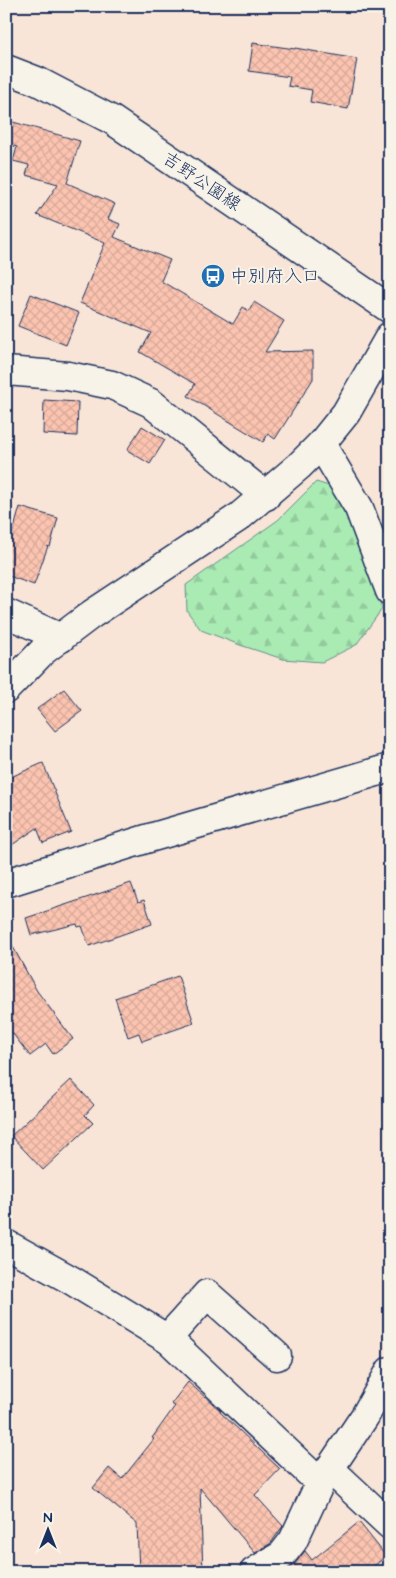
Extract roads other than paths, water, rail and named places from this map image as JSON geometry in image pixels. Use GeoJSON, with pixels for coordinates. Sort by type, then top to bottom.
{"type":"FeatureCollection","features":[{"type":"Feature","properties":{"kind":"street","name":"吉野公園線"},"geometry":{"type":"LineString","coordinates":[[6,70],[38,81],[112,120],[390,309]]}},
{"type":"Feature","properties":{"kind":"street"},"geometry":{"type":"LineString","coordinates":[[6,689],[42,651],[92,614],[239,517],[266,496],[321,444],[346,413],[390,336]]}},
{"type":"Feature","properties":{"kind":"street"},"geometry":{"type":"LineString","coordinates":[[6,371],[68,376],[112,385],[151,403],[266,496]]}},
{"type":"Feature","properties":{"kind":"street"},"geometry":{"type":"LineString","coordinates":[[321,444],[359,508],[390,591]]}},
{"type":"Feature","properties":{"kind":"street"},"geometry":{"type":"LineString","coordinates":[[6,613],[61,638]]}},
{"type":"Feature","properties":{"kind":"street"},"geometry":{"type":"LineString","coordinates":[[6,883],[146,839],[390,768]]}},
{"type":"Feature","properties":{"kind":"street"},"geometry":{"type":"LineString","coordinates":[[6,1244],[71,1280],[167,1339],[325,1476],[390,1524]]}},
{"type":"Feature","properties":{"kind":"street"},"geometry":{"type":"LineString","coordinates":[[167,1339],[207,1294],[277,1356]]}},
{"type":"Feature","properties":{"kind":"street"},"geometry":{"type":"LineString","coordinates":[[254,1572],[282,1555],[293,1541],[325,1476],[365,1416],[390,1372]]}},
{"type":"Feature","properties":{"kind":"place","name":"中別府入口"},"geometry":{"type":"Point","coordinates":[213,276]}}]}
